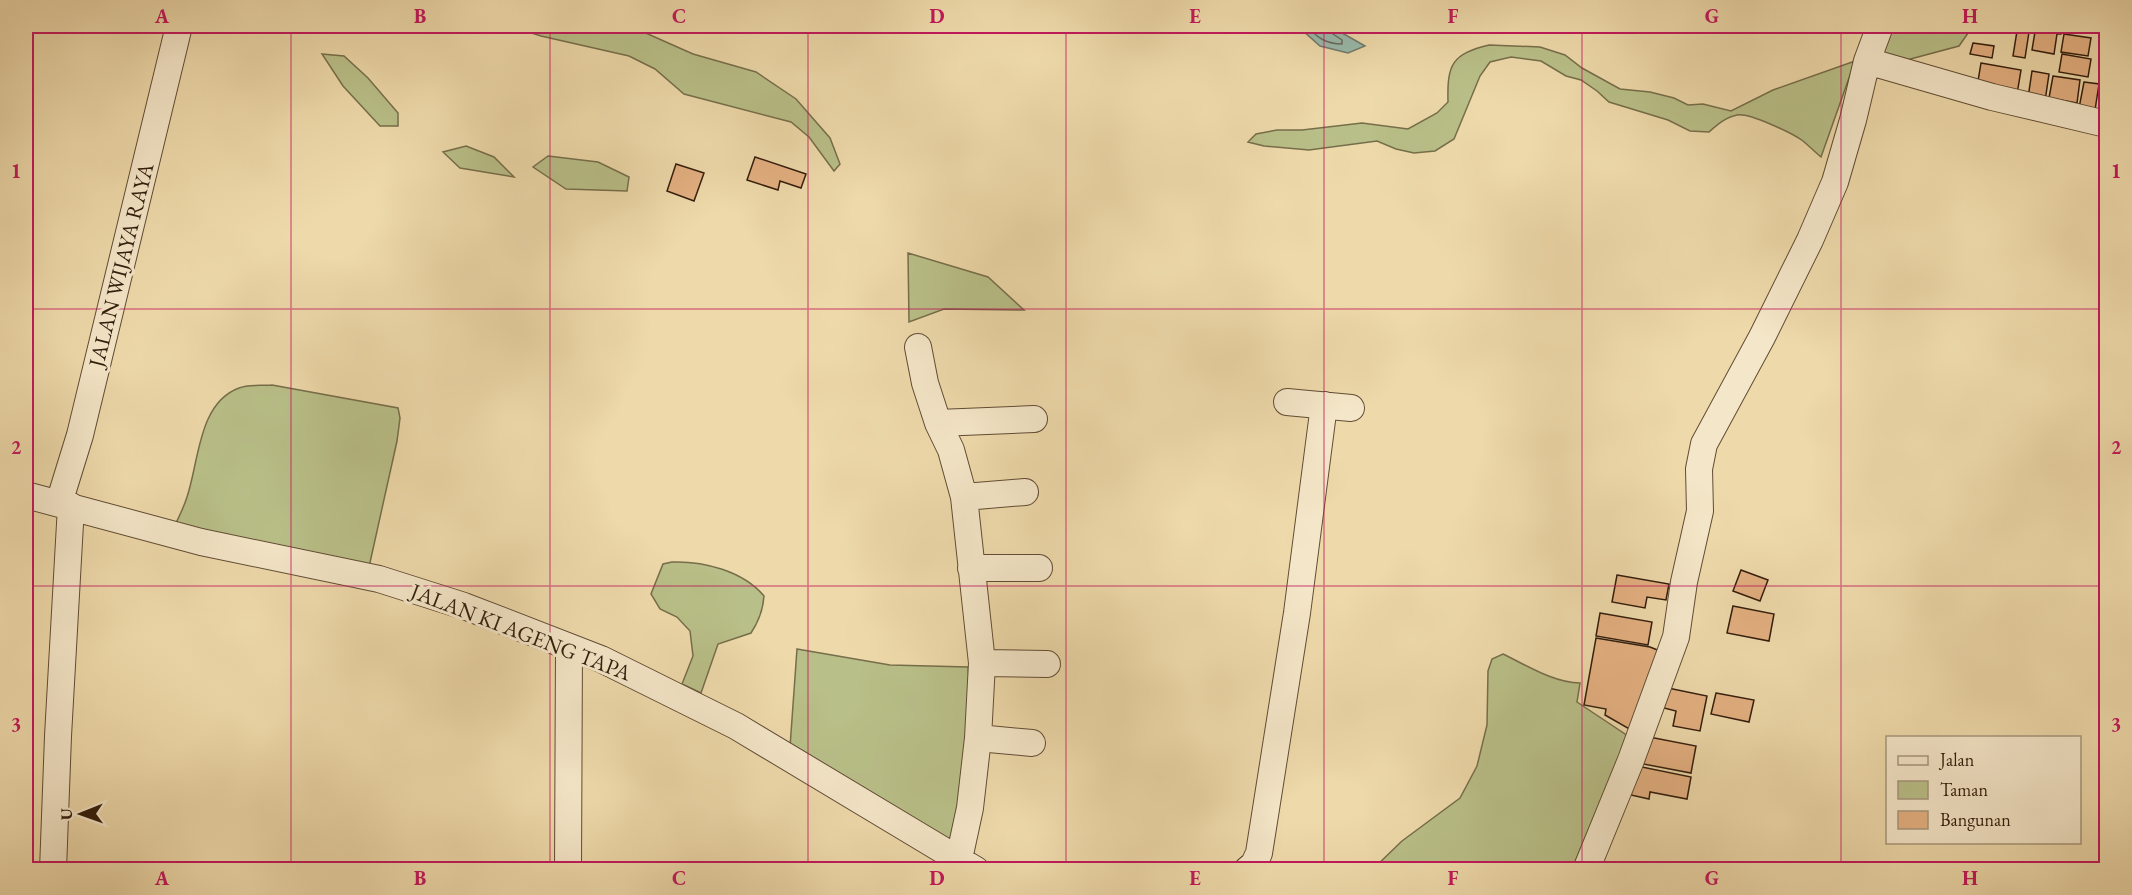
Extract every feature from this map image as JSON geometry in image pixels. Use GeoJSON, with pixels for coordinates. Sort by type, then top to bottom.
{"type":"FeatureCollection","features":[{"type":"Feature","properties":{"kind":"street","name":"JALAN WIJAYA RAYA"},"geometry":{"type":"LineString","coordinates":[[53,870],[65,505],[178,26]]}},
{"type":"Feature","properties":{"kind":"street"},"geometry":{"type":"LineString","coordinates":[[1586,870],[1631,760],[1676,637],[1684,582],[1700,511],[1699,469],[1704,444],[1762,337],[1810,240],[1835,182],[1853,120],[1866,61],[1880,26]]}},
{"type":"Feature","properties":{"kind":"street"},"geometry":{"type":"LineString","coordinates":[[1866,61],[1992,97],[2106,124]]}},
{"type":"Feature","properties":{"kind":"street"},"geometry":{"type":"LineString","coordinates":[[918,347],[925,383],[938,423],[951,450],[964,497],[982,663],[978,738],[970,808],[968,865]]}},
{"type":"Feature","properties":{"kind":"street"},"geometry":{"type":"LineString","coordinates":[[1287,402],[1351,408]]}},
{"type":"Feature","properties":{"kind":"street"},"geometry":{"type":"LineString","coordinates":[[1247,870],[1254,864],[1259,853],[1295,624],[1324,405]]}},
{"type":"Feature","properties":{"kind":"street"},"geometry":{"type":"LineString","coordinates":[[938,423],[1034,419]]}},
{"type":"Feature","properties":{"kind":"street"},"geometry":{"type":"LineString","coordinates":[[964,497],[1025,492]]}},
{"type":"Feature","properties":{"kind":"street","name":"JALAN KI AGENG TAPA"},"geometry":{"type":"LineString","coordinates":[[26,495],[201,542],[379,579],[464,606],[600,659],[736,726],[968,865]]}},
{"type":"Feature","properties":{"kind":"street"},"geometry":{"type":"LineString","coordinates":[[971,568],[1039,568]]}},
{"type":"Feature","properties":{"kind":"street"},"geometry":{"type":"LineString","coordinates":[[568,870],[569,648]]}},
{"type":"Feature","properties":{"kind":"street"},"geometry":{"type":"LineString","coordinates":[[982,663],[1047,664]]}},
{"type":"Feature","properties":{"kind":"street"},"geometry":{"type":"LineString","coordinates":[[978,738],[1032,742]]}},
{"type":"Feature","properties":{"kind":"green space"},"geometry":{"type":"Polygon","coordinates":[[[510,26],[618,26],[639,30],[693,54],[756,72],[796,99],[830,138],[840,164],[834,171],[809,137],[791,122],[684,94],[655,69],[629,56],[541,36],[510,26]]]}},
{"type":"Feature","properties":{"kind":"green space"},"geometry":{"type":"Polygon","coordinates":[[[1890,26],[1973,26],[1959,46],[1903,61],[1879,54],[1890,26]]]}},
{"type":"Feature","properties":{"kind":"green space"},"geometry":{"type":"Polygon","coordinates":[[[1489,45],[1540,47],[1565,55],[1582,68],[1620,89],[1650,92],[1674,98],[1688,105],[1703,104],[1731,111],[1773,90],[1855,61],[1821,157],[1798,138],[1751,117],[1733,116],[1725,119],[1709,132],[1690,131],[1668,120],[1609,102],[1581,80],[1566,76],[1541,61],[1511,57],[1490,62],[1480,76],[1454,139],[1435,151],[1414,153],[1377,141],[1309,150],[1264,146],[1248,142],[1256,134],[1277,130],[1302,130],[1362,123],[1408,129],[1437,113],[1448,102],[1449,78],[1454,63],[1467,52],[1489,45]]]}},
{"type":"Feature","properties":{"kind":"green space"},"geometry":{"type":"Polygon","coordinates":[[[322,54],[344,56],[368,78],[398,113],[398,126],[380,126],[343,86],[322,54]]]}},
{"type":"Feature","properties":{"kind":"green space"},"geometry":{"type":"Polygon","coordinates":[[[466,146],[494,157],[514,177],[460,168],[443,152],[466,146]]]}},
{"type":"Feature","properties":{"kind":"green space"},"geometry":{"type":"Polygon","coordinates":[[[548,156],[598,162],[629,177],[627,191],[566,189],[533,167],[548,156]]]}},
{"type":"Feature","properties":{"kind":"green space"},"geometry":{"type":"Polygon","coordinates":[[[908,253],[988,277],[1024,310],[944,309],[909,322],[908,253]]]}},
{"type":"Feature","properties":{"kind":"green space"},"geometry":{"type":"Polygon","coordinates":[[[272,385],[398,408],[400,418],[397,441],[369,567],[174,527],[187,497],[202,435],[215,406],[225,396],[239,388],[272,385]]]}},
{"type":"Feature","properties":{"kind":"green space"},"geometry":{"type":"Polygon","coordinates":[[[697,563],[722,569],[745,580],[764,596],[760,615],[751,633],[718,644],[701,693],[682,684],[693,656],[690,631],[677,617],[660,609],[651,594],[663,564],[697,563]]]}},
{"type":"Feature","properties":{"kind":"green space"},"geometry":{"type":"Polygon","coordinates":[[[797,649],[890,665],[968,667],[970,690],[955,846],[790,747],[797,649]]]}},
{"type":"Feature","properties":{"kind":"green space"},"geometry":{"type":"Polygon","coordinates":[[[1503,654],[1550,677],[1580,683],[1577,702],[1628,736],[1572,869],[1372,870],[1402,841],[1460,798],[1477,766],[1487,725],[1488,671],[1492,659],[1503,654]]]}},
{"type":"Feature","properties":{"kind":"water"},"geometry":{"type":"Polygon","coordinates":[[[1306,26],[1330,26],[1365,46],[1348,53],[1320,46],[1301,29],[1306,26]]]}},
{"type":"Feature","properties":{"kind":"building"},"geometry":{"type":"Polygon","coordinates":[[[2036,26],[2063,26],[2061,34],[2057,34],[2054,54],[2032,50],[2036,26]]]}},
{"type":"Feature","properties":{"kind":"building"},"geometry":{"type":"Polygon","coordinates":[[[2017,31],[2029,32],[2025,58],[2013,56],[2017,31]]]}},
{"type":"Feature","properties":{"kind":"building"},"geometry":{"type":"Polygon","coordinates":[[[2064,34],[2091,38],[2088,56],[2061,52],[2064,34]]]}},
{"type":"Feature","properties":{"kind":"building"},"geometry":{"type":"Polygon","coordinates":[[[1973,43],[1994,46],[1992,58],[1970,54],[1973,43]]]}},
{"type":"Feature","properties":{"kind":"building"},"geometry":{"type":"Polygon","coordinates":[[[2062,54],[2091,59],[2088,77],[2059,72],[2062,54]]]}},
{"type":"Feature","properties":{"kind":"building"},"geometry":{"type":"Polygon","coordinates":[[[1981,63],[2021,70],[2017,94],[1977,87],[1981,63]]]}},
{"type":"Feature","properties":{"kind":"building"},"geometry":{"type":"Polygon","coordinates":[[[2032,71],[2049,74],[2045,101],[2028,98],[2032,71]]]}},
{"type":"Feature","properties":{"kind":"building"},"geometry":{"type":"Polygon","coordinates":[[[2053,76],[2080,80],[2077,103],[2049,98],[2053,76]]]}},
{"type":"Feature","properties":{"kind":"building"},"geometry":{"type":"Polygon","coordinates":[[[2084,82],[2099,84],[2095,110],[2079,108],[2084,82]]]}},
{"type":"Feature","properties":{"kind":"building"},"geometry":{"type":"Polygon","coordinates":[[[755,157],[806,174],[801,188],[780,181],[778,190],[747,180],[755,157]]]}},
{"type":"Feature","properties":{"kind":"building"},"geometry":{"type":"Polygon","coordinates":[[[676,164],[704,173],[694,201],[667,191],[676,164]]]}},
{"type":"Feature","properties":{"kind":"building"},"geometry":{"type":"Polygon","coordinates":[[[1741,570],[1768,580],[1760,601],[1733,591],[1741,570]]]}},
{"type":"Feature","properties":{"kind":"building"},"geometry":{"type":"Polygon","coordinates":[[[1617,575],[1669,584],[1666,600],[1647,597],[1645,608],[1612,602],[1617,575]]]}},
{"type":"Feature","properties":{"kind":"building"},"geometry":{"type":"Polygon","coordinates":[[[1733,606],[1774,614],[1769,641],[1727,633],[1733,606]]]}},
{"type":"Feature","properties":{"kind":"building"},"geometry":{"type":"Polygon","coordinates":[[[1600,613],[1652,622],[1648,645],[1596,636],[1600,613]]]}},
{"type":"Feature","properties":{"kind":"building"},"geometry":{"type":"Polygon","coordinates":[[[1596,638],[1650,647],[1660,651],[1631,730],[1605,715],[1606,709],[1584,705],[1596,638]]]}},
{"type":"Feature","properties":{"kind":"building"},"geometry":{"type":"Polygon","coordinates":[[[1668,688],[1707,696],[1700,731],[1673,726],[1676,711],[1664,708],[1668,688]]]}},
{"type":"Feature","properties":{"kind":"building"},"geometry":{"type":"Polygon","coordinates":[[[1716,693],[1754,700],[1749,722],[1711,714],[1716,693]]]}},
{"type":"Feature","properties":{"kind":"building"},"geometry":{"type":"Polygon","coordinates":[[[1644,736],[1696,746],[1691,773],[1638,763],[1644,736]]]}},
{"type":"Feature","properties":{"kind":"building"},"geometry":{"type":"Polygon","coordinates":[[[1637,766],[1691,777],[1687,799],[1650,792],[1649,799],[1631,795],[1637,766]]]}}]}
